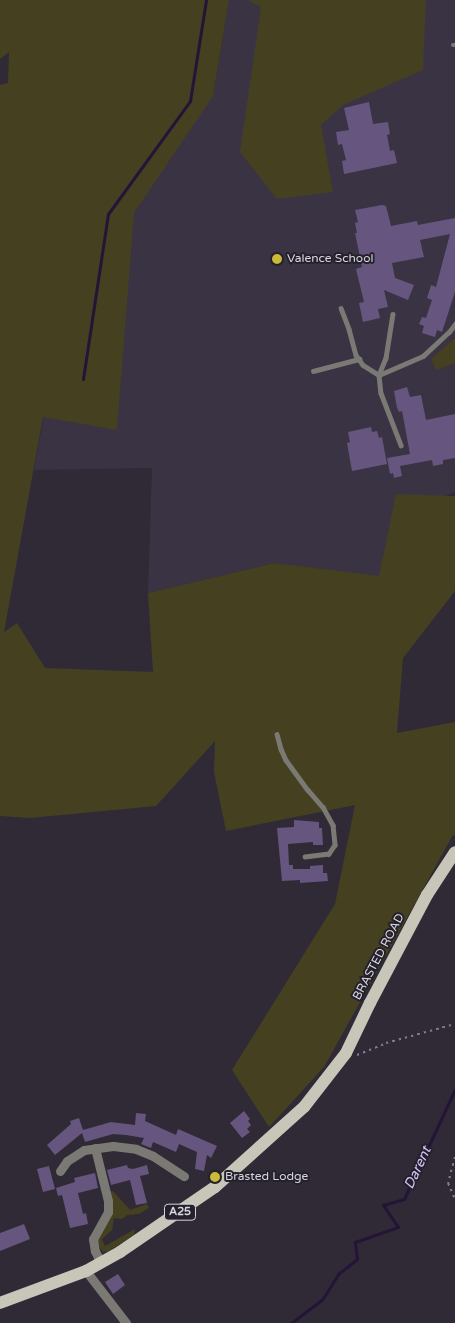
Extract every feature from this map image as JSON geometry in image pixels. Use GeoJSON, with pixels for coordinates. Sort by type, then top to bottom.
{"type":"FeatureCollection","features":[{"type":"Feature","properties":{"kind":"main road","name":"BRASTED ROAD"},"geometry":{"type":"LineString","coordinates":[[101,1263],[215,1187],[304,1106],[330,1076],[346,1053],[370,1003],[428,895],[455,852]]}},
{"type":"Feature","properties":{"kind":"main road","name":"A25"},"geometry":{"type":"LineString","coordinates":[[0,1303],[86,1271],[101,1263]]}},
{"type":"Feature","properties":{"kind":"street"},"geometry":{"type":"LineString","coordinates":[[60,1171],[67,1161],[84,1150],[113,1146],[136,1149],[153,1156],[184,1176]]}},
{"type":"Feature","properties":{"kind":"street"},"geometry":{"type":"LineString","coordinates":[[95,1148],[108,1201],[108,1212],[93,1238],[95,1251],[101,1263]]}},
{"type":"Feature","properties":{"kind":"street"},"geometry":{"type":"LineString","coordinates":[[86,1271],[126,1323]]}},
{"type":"Feature","properties":{"kind":"lane"},"geometry":{"type":"LineString","coordinates":[[341,308],[350,328],[356,355],[379,375]]}},
{"type":"Feature","properties":{"kind":"lane"},"geometry":{"type":"LineString","coordinates":[[393,314],[386,358],[379,375],[381,393],[401,445]]}},
{"type":"Feature","properties":{"kind":"lane"},"geometry":{"type":"LineString","coordinates":[[379,375],[422,356],[455,324]]}},
{"type":"Feature","properties":{"kind":"lane"},"geometry":{"type":"LineString","coordinates":[[313,372],[359,359]]}},
{"type":"Feature","properties":{"kind":"lane"},"geometry":{"type":"LineString","coordinates":[[277,734],[280,749],[286,760],[323,807],[333,825],[335,846],[329,854],[305,857]]}},
{"type":"Feature","properties":{"kind":"path"},"geometry":{"type":"LineString","coordinates":[[346,1053],[353,1056],[386,1043],[455,1024]]}},
{"type":"Feature","properties":{"kind":"path"},"geometry":{"type":"LineString","coordinates":[[455,1157],[448,1183],[455,1199]]}},
{"type":"Feature","properties":{"kind":"shaded area"},"geometry":{"type":"Polygon","coordinates":[[[0,0],[229,0],[213,96],[134,213],[117,430],[43,417],[4,632],[17,623],[45,668],[153,672],[148,593],[275,563],[379,576],[396,494],[455,496],[455,591],[403,658],[397,733],[455,722],[455,836],[453,835],[324,1067],[269,1127],[232,1070],[335,904],[355,805],[226,831],[214,772],[215,741],[156,806],[30,818],[0,816],[0,85],[8,83],[9,52],[0,59],[0,0]]]}},
{"type":"Feature","properties":{"kind":"shaded area","name":"Valence School"},"geometry":{"type":"Polygon","coordinates":[[[229,0],[455,0],[455,492],[435,500],[380,577],[275,563],[148,593],[152,468],[34,470],[64,304],[214,91],[229,0]]]}},
{"type":"Feature","properties":{"kind":"shaded area"},"geometry":{"type":"Polygon","coordinates":[[[248,0],[426,0],[423,70],[343,105],[321,125],[333,192],[277,199],[240,152],[261,7],[248,0]]]}},
{"type":"Feature","properties":{"kind":"shaded area"},"geometry":{"type":"Polygon","coordinates":[[[455,338],[455,363],[436,370],[431,359],[455,338]]]}},
{"type":"Feature","properties":{"kind":"shaded area"},"geometry":{"type":"Polygon","coordinates":[[[113,1191],[130,1210],[147,1204],[149,1208],[139,1214],[127,1215],[122,1219],[114,1218],[112,1230],[102,1239],[105,1246],[135,1229],[134,1235],[109,1251],[103,1252],[98,1245],[97,1237],[112,1212],[110,1192],[113,1191]]]}},
{"type":"Feature","properties":{"kind":"building"},"geometry":{"type":"Polygon","coordinates":[[[369,102],[373,124],[388,122],[390,134],[387,135],[390,151],[394,150],[397,163],[344,174],[342,161],[346,160],[342,144],[338,145],[336,132],[349,130],[344,108],[369,102]]]}},
{"type":"Feature","properties":{"kind":"building"},"geometry":{"type":"Polygon","coordinates":[[[382,205],[386,206],[391,226],[417,221],[418,225],[455,218],[455,292],[442,332],[437,330],[435,337],[422,333],[424,326],[419,324],[422,317],[426,318],[432,300],[427,298],[431,285],[436,287],[450,234],[420,240],[424,257],[392,263],[395,278],[414,285],[408,300],[384,290],[388,307],[378,309],[380,318],[363,322],[359,303],[364,302],[356,269],[362,267],[355,233],[357,233],[355,223],[358,222],[355,210],[382,205]]]}},
{"type":"Feature","properties":{"kind":"building"},"geometry":{"type":"Polygon","coordinates":[[[407,387],[410,397],[421,395],[426,420],[455,414],[455,458],[443,460],[443,464],[433,466],[432,460],[400,466],[402,476],[394,478],[393,473],[390,474],[387,458],[410,454],[402,411],[399,412],[397,408],[394,391],[407,387]]]}},
{"type":"Feature","properties":{"kind":"building"},"geometry":{"type":"Polygon","coordinates":[[[371,427],[372,432],[377,431],[379,438],[382,437],[387,464],[352,471],[347,443],[350,442],[348,432],[371,427]]]}},
{"type":"Feature","properties":{"kind":"building"},"geometry":{"type":"Polygon","coordinates":[[[294,820],[319,822],[319,828],[322,828],[323,845],[313,845],[313,842],[288,844],[289,865],[293,865],[293,869],[310,869],[310,866],[323,865],[323,873],[327,873],[328,881],[300,883],[300,880],[282,881],[277,828],[294,827],[294,820]]]}},
{"type":"Feature","properties":{"kind":"building"},"geometry":{"type":"Polygon","coordinates":[[[244,1111],[250,1119],[248,1121],[251,1125],[247,1129],[250,1132],[242,1138],[230,1123],[244,1111]]]}},
{"type":"Feature","properties":{"kind":"building"},"geometry":{"type":"Polygon","coordinates":[[[136,1113],[146,1114],[145,1121],[176,1135],[178,1129],[217,1146],[211,1158],[207,1155],[204,1171],[195,1169],[197,1152],[179,1144],[176,1152],[153,1142],[151,1148],[141,1144],[144,1138],[126,1135],[113,1134],[85,1142],[82,1133],[55,1155],[47,1145],[71,1124],[70,1121],[79,1118],[83,1130],[111,1122],[135,1125],[136,1113]]]}},
{"type":"Feature","properties":{"kind":"building"},"geometry":{"type":"Polygon","coordinates":[[[127,1165],[128,1168],[133,1169],[147,1165],[149,1174],[140,1176],[147,1203],[136,1205],[130,1180],[111,1185],[107,1170],[127,1165]]]}},
{"type":"Feature","properties":{"kind":"building"},"geometry":{"type":"Polygon","coordinates":[[[49,1166],[55,1189],[43,1192],[37,1169],[49,1166]]]}},
{"type":"Feature","properties":{"kind":"building"},"geometry":{"type":"Polygon","coordinates":[[[95,1173],[98,1188],[78,1193],[83,1214],[86,1213],[88,1224],[70,1228],[62,1195],[58,1196],[56,1188],[75,1182],[74,1178],[95,1173]]]}},
{"type":"Feature","properties":{"kind":"building"},"geometry":{"type":"Polygon","coordinates":[[[24,1224],[30,1239],[0,1251],[0,1233],[24,1224]]]}},
{"type":"Feature","properties":{"kind":"building"},"geometry":{"type":"Polygon","coordinates":[[[118,1274],[125,1285],[113,1294],[105,1282],[118,1274]]]}},
{"type":"Feature","properties":{"kind":"waterway"},"geometry":{"type":"LineString","coordinates":[[83,379],[108,214],[190,101],[206,0]]}},
{"type":"Feature","properties":{"kind":"waterway","name":"Darent"},"geometry":{"type":"LineString","coordinates":[[291,1323],[322,1300],[338,1274],[357,1259],[355,1242],[398,1227],[383,1205],[404,1199],[455,1089]]}},
{"type":"Feature","properties":{"kind":"place","name":"Valence School"},"geometry":{"type":"Point","coordinates":[277,259]}},
{"type":"Feature","properties":{"kind":"place","name":"Brasted Lodge"},"geometry":{"type":"Point","coordinates":[215,1177]}}]}
